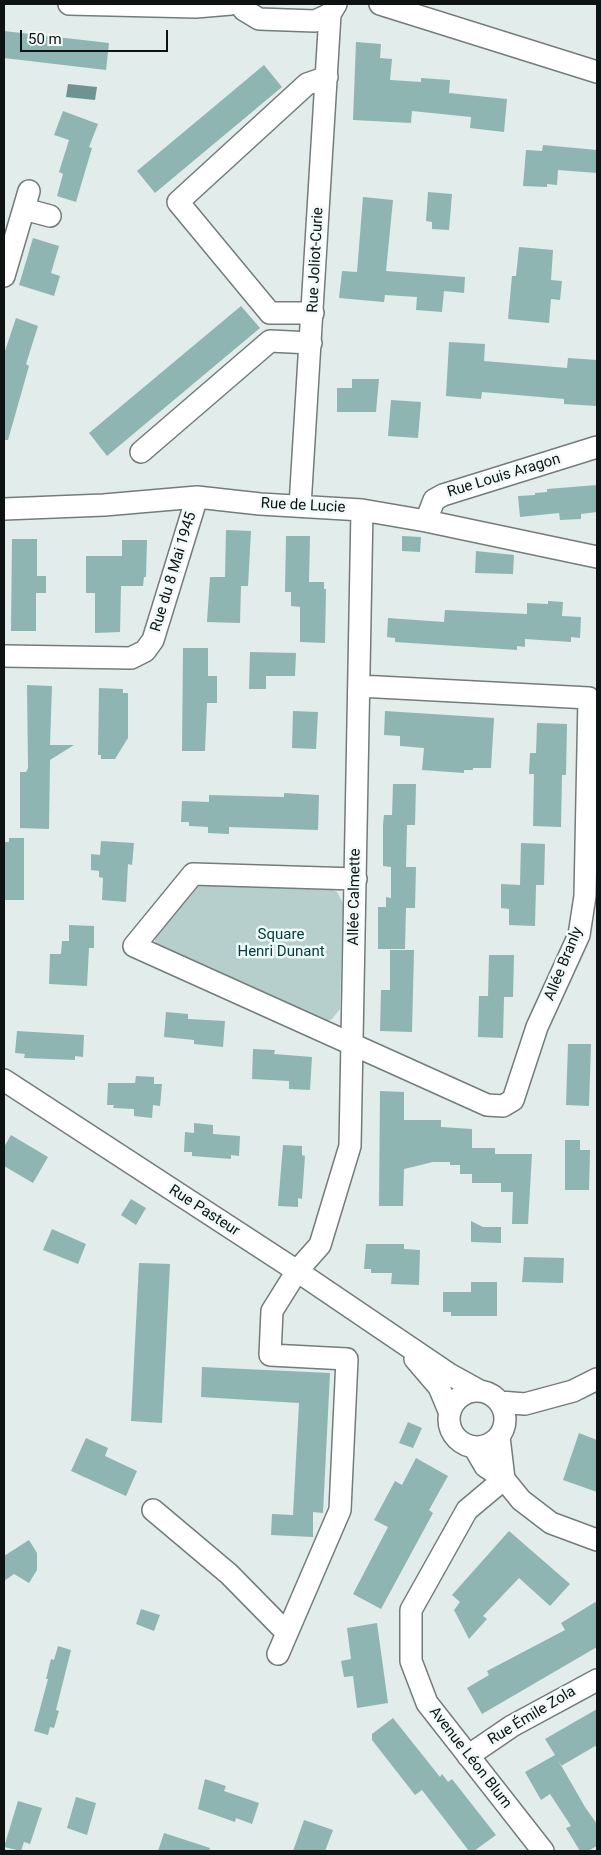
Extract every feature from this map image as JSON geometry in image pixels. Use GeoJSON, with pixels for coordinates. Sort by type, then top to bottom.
{"type":"FeatureCollection","features":[{"type":"Feature","properties":{"kind":"street"},"geometry":{"type":"LineString","coordinates":[[69,4],[186,7],[231,4]]}},
{"type":"Feature","properties":{"kind":"street"},"geometry":{"type":"LineString","coordinates":[[240,4],[244,10],[259,19],[315,21],[333,9]]}},
{"type":"Feature","properties":{"kind":"street"},"geometry":{"type":"LineString","coordinates":[[380,4],[597,72]]}},
{"type":"Feature","properties":{"kind":"street","name":"Rue Joliot-Curie"},"geometry":{"type":"LineString","coordinates":[[300,506],[333,9]]}},
{"type":"Feature","properties":{"kind":"street"},"geometry":{"type":"LineString","coordinates":[[270,340],[270,313],[178,202],[308,84],[327,77]]}},
{"type":"Feature","properties":{"kind":"street"},"geometry":{"type":"LineString","coordinates":[[4,276],[26,200],[50,216]]}},
{"type":"Feature","properties":{"kind":"street"},"geometry":{"type":"LineString","coordinates":[[270,313],[313,313]]}},
{"type":"Feature","properties":{"kind":"street"},"geometry":{"type":"LineString","coordinates":[[141,452],[270,340],[312,343]]}},
{"type":"Feature","properties":{"kind":"street","name":"Rue Louis Aragon"},"geometry":{"type":"LineString","coordinates":[[426,521],[434,500],[443,495],[597,447]]}},
{"type":"Feature","properties":{"kind":"street","name":"Rue de Lucie"},"geometry":{"type":"LineString","coordinates":[[4,508],[104,505],[197,498],[362,510],[426,521],[597,558]]}},
{"type":"Feature","properties":{"kind":"street","name":"Rue du 8 Mai 1945"},"geometry":{"type":"LineString","coordinates":[[4,656],[131,658],[146,650],[153,640],[197,498]]}},
{"type":"Feature","properties":{"kind":"street","name":"Allée Calmette"},"geometry":{"type":"LineString","coordinates":[[287,1633],[340,1510],[347,1359],[270,1355],[272,1311],[297,1271],[320,1245],[350,1146],[362,510]]}},
{"type":"Feature","properties":{"kind":"street","name":"Allée Branly"},"geometry":{"type":"LineString","coordinates":[[352,1046],[487,1105],[503,1106],[513,1100],[537,1027],[578,935],[585,896],[590,698],[359,686]]}},
{"type":"Feature","properties":{"kind":"street"},"geometry":{"type":"LineString","coordinates":[[352,1046],[134,946],[193,874],[356,879]]}},
{"type":"Feature","properties":{"kind":"street","name":"Rue Pasteur"},"geometry":{"type":"LineString","coordinates":[[4,1080],[297,1271],[403,1343],[478,1390]]}},
{"type":"Feature","properties":{"kind":"street","name":"Rue Pasteur"},"geometry":{"type":"LineString","coordinates":[[403,1343],[439,1388],[449,1411]]}},
{"type":"Feature","properties":{"kind":"street"},"geometry":{"type":"LineString","coordinates":[[504,1479],[502,1420],[497,1397],[478,1390],[458,1397],[449,1411],[450,1428],[460,1442],[474,1447],[488,1446],[502,1420],[525,1404],[573,1391],[597,1379]]}},
{"type":"Feature","properties":{"kind":"street"},"geometry":{"type":"LineString","coordinates":[[474,1447],[485,1466],[504,1479],[521,1500],[551,1523],[597,1540]]}},
{"type":"Feature","properties":{"kind":"street","name":"Avenue Léon Blum"},"geometry":{"type":"LineString","coordinates":[[504,1479],[467,1510],[455,1527],[411,1610],[411,1661],[426,1703],[543,1851]]}},
{"type":"Feature","properties":{"kind":"street"},"geometry":{"type":"LineString","coordinates":[[153,1510],[229,1574],[287,1633],[278,1654]]}},
{"type":"Feature","properties":{"kind":"street","name":"Rue Émile Zola"},"geometry":{"type":"LineString","coordinates":[[468,1756],[512,1726],[597,1680]]}},
{"type":"Feature","properties":{"kind":"green space","name":"Square Henri Dunant"},"geometry":{"type":"Polygon","coordinates":[[[198,884],[328,887],[337,892],[343,903],[340,1009],[332,1019],[326,1022],[157,948],[153,933],[198,884]]]}},
{"type":"Feature","properties":{"kind":"shaded area"},"geometry":{"type":"Polygon","coordinates":[[[68,84],[97,87],[95,100],[66,97],[68,84]]]}},
{"type":"Feature","properties":{"kind":"building"},"geometry":{"type":"Polygon","coordinates":[[[4,31],[109,43],[106,70],[4,58],[4,31]]]}},
{"type":"Feature","properties":{"kind":"building"},"geometry":{"type":"Polygon","coordinates":[[[356,42],[381,44],[380,58],[392,59],[390,80],[421,82],[421,78],[450,80],[449,93],[507,99],[504,132],[470,128],[471,117],[412,111],[411,123],[353,120],[356,42]]]}},
{"type":"Feature","properties":{"kind":"building"},"geometry":{"type":"Polygon","coordinates":[[[264,65],[282,87],[155,193],[137,171],[264,65]]]}},
{"type":"Feature","properties":{"kind":"building"},"geometry":{"type":"Polygon","coordinates":[[[63,111],[98,124],[89,147],[92,148],[76,202],[57,196],[63,174],[59,172],[69,140],[54,135],[63,111]]]}},
{"type":"Feature","properties":{"kind":"building"},"geometry":{"type":"Polygon","coordinates":[[[543,145],[597,150],[597,173],[558,170],[557,185],[547,184],[547,187],[523,186],[526,150],[542,151],[543,145]]]}},
{"type":"Feature","properties":{"kind":"building"},"geometry":{"type":"Polygon","coordinates":[[[428,192],[452,194],[449,230],[432,229],[432,222],[426,221],[428,192]]]}},
{"type":"Feature","properties":{"kind":"building"},"geometry":{"type":"Polygon","coordinates":[[[363,197],[393,200],[386,271],[465,277],[464,293],[444,291],[445,280],[442,312],[416,310],[417,297],[385,295],[384,302],[339,298],[342,271],[357,272],[363,197]]]}},
{"type":"Feature","properties":{"kind":"building"},"geometry":{"type":"Polygon","coordinates":[[[33,238],[59,246],[51,273],[60,276],[54,296],[19,285],[33,238]]]}},
{"type":"Feature","properties":{"kind":"building"},"geometry":{"type":"Polygon","coordinates":[[[519,247],[553,250],[551,280],[562,281],[560,300],[551,299],[549,323],[508,319],[512,276],[516,276],[519,247]]]}},
{"type":"Feature","properties":{"kind":"building"},"geometry":{"type":"Polygon","coordinates":[[[241,306],[260,328],[107,456],[89,433],[241,306]]]}},
{"type":"Feature","properties":{"kind":"building"},"geometry":{"type":"Polygon","coordinates":[[[16,318],[38,326],[26,364],[29,366],[8,440],[4,440],[4,354],[16,318]]]}},
{"type":"Feature","properties":{"kind":"building"},"geometry":{"type":"Polygon","coordinates":[[[449,342],[485,344],[484,361],[567,368],[568,358],[597,360],[597,406],[564,404],[564,399],[482,392],[481,399],[446,396],[449,342]]]}},
{"type":"Feature","properties":{"kind":"building"},"geometry":{"type":"Polygon","coordinates":[[[352,379],[379,379],[376,412],[337,412],[337,388],[352,388],[352,379]]]}},
{"type":"Feature","properties":{"kind":"building"},"geometry":{"type":"Polygon","coordinates":[[[391,400],[421,402],[418,438],[388,436],[391,400]]]}},
{"type":"Feature","properties":{"kind":"building"},"geometry":{"type":"Polygon","coordinates":[[[597,485],[597,512],[581,514],[581,519],[560,520],[559,513],[520,517],[518,496],[535,495],[535,493],[547,492],[547,489],[597,485]]]}},
{"type":"Feature","properties":{"kind":"building"},"geometry":{"type":"Polygon","coordinates":[[[226,530],[251,531],[248,586],[241,586],[240,623],[207,622],[210,577],[225,577],[226,530]]]}},
{"type":"Feature","properties":{"kind":"building"},"geometry":{"type":"Polygon","coordinates":[[[286,536],[310,536],[309,582],[324,582],[324,589],[326,589],[325,643],[300,642],[300,607],[291,606],[291,592],[285,592],[286,536]]]}},
{"type":"Feature","properties":{"kind":"building"},"geometry":{"type":"Polygon","coordinates":[[[402,536],[421,537],[420,552],[402,551],[402,536]]]}},
{"type":"Feature","properties":{"kind":"building"},"geometry":{"type":"Polygon","coordinates":[[[12,539],[37,539],[37,576],[46,576],[46,593],[36,593],[36,631],[11,631],[12,539]]]}},
{"type":"Feature","properties":{"kind":"building"},"geometry":{"type":"Polygon","coordinates":[[[122,540],[147,540],[146,577],[144,577],[143,586],[121,586],[120,632],[95,633],[95,593],[86,593],[86,556],[122,556],[122,540]]]}},
{"type":"Feature","properties":{"kind":"building"},"geometry":{"type":"Polygon","coordinates":[[[476,551],[514,555],[513,574],[475,573],[476,551]]]}},
{"type":"Feature","properties":{"kind":"building"},"geometry":{"type":"Polygon","coordinates":[[[548,601],[563,602],[562,616],[581,617],[580,638],[571,637],[571,642],[525,639],[525,647],[517,646],[517,650],[395,642],[395,638],[387,637],[388,618],[444,622],[445,610],[527,614],[527,603],[548,604],[548,601]]]}},
{"type":"Feature","properties":{"kind":"building"},"geometry":{"type":"Polygon","coordinates":[[[183,648],[208,648],[208,676],[217,676],[217,703],[207,703],[205,751],[182,751],[183,648]]]}},
{"type":"Feature","properties":{"kind":"building"},"geometry":{"type":"Polygon","coordinates":[[[250,652],[296,653],[295,676],[266,676],[266,689],[249,689],[250,652]]]}},
{"type":"Feature","properties":{"kind":"building"},"geometry":{"type":"Polygon","coordinates":[[[27,685],[52,686],[50,745],[74,745],[50,760],[49,829],[20,828],[20,772],[26,772],[28,768],[27,685]]]}},
{"type":"Feature","properties":{"kind":"building"},"geometry":{"type":"Polygon","coordinates":[[[99,688],[123,689],[123,693],[128,693],[128,738],[115,759],[101,759],[101,755],[98,755],[99,688]]]}},
{"type":"Feature","properties":{"kind":"building"},"geometry":{"type":"Polygon","coordinates":[[[293,711],[318,712],[316,749],[292,748],[293,711]]]}},
{"type":"Feature","properties":{"kind":"building"},"geometry":{"type":"Polygon","coordinates":[[[385,711],[494,718],[491,768],[473,768],[473,770],[464,770],[464,773],[422,770],[424,748],[400,746],[400,736],[384,735],[385,711]]]}},
{"type":"Feature","properties":{"kind":"building"},"geometry":{"type":"Polygon","coordinates":[[[537,723],[567,724],[566,775],[562,775],[561,827],[533,826],[534,774],[529,774],[530,753],[536,753],[537,723]]]}},
{"type":"Feature","properties":{"kind":"building"},"geometry":{"type":"Polygon","coordinates":[[[393,784],[416,784],[415,825],[407,825],[406,867],[416,867],[415,908],[406,908],[405,949],[378,949],[378,907],[386,907],[386,897],[391,898],[391,867],[383,866],[383,825],[384,815],[392,815],[393,784]]]}},
{"type":"Feature","properties":{"kind":"building"},"geometry":{"type":"Polygon","coordinates":[[[284,793],[319,795],[318,830],[229,827],[229,834],[208,833],[208,827],[189,826],[189,822],[181,822],[182,801],[209,802],[209,795],[284,797],[284,793]]]}},
{"type":"Feature","properties":{"kind":"building"},"geometry":{"type":"Polygon","coordinates":[[[9,838],[24,838],[24,900],[4,900],[4,842],[9,842],[9,838]]]}},
{"type":"Feature","properties":{"kind":"building"},"geometry":{"type":"Polygon","coordinates":[[[101,841],[134,843],[132,865],[128,864],[126,902],[102,900],[103,878],[99,877],[99,871],[91,870],[91,854],[100,855],[101,841]]]}},
{"type":"Feature","properties":{"kind":"building"},"geometry":{"type":"Polygon","coordinates":[[[521,843],[545,844],[544,885],[536,885],[535,926],[509,925],[509,909],[501,908],[501,884],[520,885],[521,843]]]}},
{"type":"Feature","properties":{"kind":"building"},"geometry":{"type":"Polygon","coordinates":[[[69,925],[94,926],[94,948],[89,948],[87,986],[49,984],[50,954],[61,954],[62,941],[69,941],[69,925]]]}},
{"type":"Feature","properties":{"kind":"building"},"geometry":{"type":"Polygon","coordinates":[[[390,950],[414,950],[412,1032],[380,1031],[381,990],[390,990],[390,950]]]}},
{"type":"Feature","properties":{"kind":"building"},"geometry":{"type":"Polygon","coordinates":[[[489,955],[514,955],[513,997],[504,997],[503,1038],[478,1037],[479,996],[488,996],[489,955]]]}},
{"type":"Feature","properties":{"kind":"building"},"geometry":{"type":"Polygon","coordinates":[[[166,1012],[188,1014],[188,1019],[225,1021],[223,1047],[194,1044],[194,1040],[164,1037],[166,1012]]]}},
{"type":"Feature","properties":{"kind":"building"},"geometry":{"type":"Polygon","coordinates":[[[17,1031],[84,1035],[83,1057],[75,1056],[75,1060],[24,1058],[25,1054],[15,1053],[17,1031]]]}},
{"type":"Feature","properties":{"kind":"building"},"geometry":{"type":"Polygon","coordinates":[[[568,1044],[591,1044],[589,1106],[566,1105],[568,1044]]]}},
{"type":"Feature","properties":{"kind":"building"},"geometry":{"type":"Polygon","coordinates":[[[253,1049],[275,1050],[274,1054],[312,1057],[310,1090],[289,1089],[289,1081],[252,1079],[253,1049]]]}},
{"type":"Feature","properties":{"kind":"building"},"geometry":{"type":"Polygon","coordinates":[[[136,1076],[154,1077],[154,1084],[162,1084],[160,1106],[153,1105],[152,1118],[134,1116],[134,1109],[113,1108],[114,1105],[107,1105],[108,1083],[135,1083],[136,1076]]]}},
{"type":"Feature","properties":{"kind":"building"},"geometry":{"type":"Polygon","coordinates":[[[380,1091],[404,1092],[404,1120],[441,1120],[441,1127],[472,1129],[472,1148],[495,1148],[495,1154],[532,1154],[528,1224],[512,1224],[513,1192],[501,1192],[501,1183],[472,1183],[472,1174],[460,1174],[460,1165],[450,1165],[450,1162],[433,1162],[404,1169],[403,1206],[379,1206],[380,1091]]]}},
{"type":"Feature","properties":{"kind":"building"},"geometry":{"type":"Polygon","coordinates":[[[194,1123],[213,1125],[213,1134],[240,1136],[239,1156],[231,1155],[231,1159],[192,1156],[192,1152],[184,1152],[185,1132],[194,1133],[194,1123]]]}},
{"type":"Feature","properties":{"kind":"building"},"geometry":{"type":"Polygon","coordinates":[[[11,1135],[48,1157],[33,1183],[4,1166],[4,1147],[11,1135]]]}},
{"type":"Feature","properties":{"kind":"building"},"geometry":{"type":"Polygon","coordinates":[[[565,1140],[580,1140],[580,1150],[590,1150],[589,1190],[565,1190],[565,1140]]]}},
{"type":"Feature","properties":{"kind":"building"},"geometry":{"type":"Polygon","coordinates":[[[283,1145],[302,1146],[302,1155],[305,1156],[302,1199],[298,1198],[298,1207],[278,1206],[283,1145]]]}},
{"type":"Feature","properties":{"kind":"building"},"geometry":{"type":"Polygon","coordinates":[[[131,1199],[146,1208],[136,1225],[121,1215],[131,1199]]]}},
{"type":"Feature","properties":{"kind":"building"},"geometry":{"type":"Polygon","coordinates":[[[471,1221],[483,1227],[501,1227],[501,1243],[471,1242],[471,1221]]]}},
{"type":"Feature","properties":{"kind":"building"},"geometry":{"type":"Polygon","coordinates":[[[52,1229],[86,1244],[78,1264],[43,1250],[52,1229]]]}},
{"type":"Feature","properties":{"kind":"building"},"geometry":{"type":"Polygon","coordinates":[[[366,1244],[404,1244],[404,1249],[420,1250],[419,1285],[391,1284],[392,1273],[371,1273],[371,1269],[364,1269],[366,1244]]]}},
{"type":"Feature","properties":{"kind":"building"},"geometry":{"type":"Polygon","coordinates":[[[524,1257],[564,1258],[563,1283],[522,1282],[524,1257]]]}},
{"type":"Feature","properties":{"kind":"building"},"geometry":{"type":"Polygon","coordinates":[[[139,1263],[170,1264],[162,1423],[131,1421],[139,1263]]]}},
{"type":"Feature","properties":{"kind":"building"},"geometry":{"type":"Polygon","coordinates":[[[471,1282],[497,1282],[497,1316],[451,1316],[451,1312],[443,1312],[443,1292],[471,1292],[471,1282]]]}},
{"type":"Feature","properties":{"kind":"building"},"geometry":{"type":"Polygon","coordinates":[[[202,1367],[330,1373],[323,1513],[313,1512],[313,1537],[271,1535],[272,1514],[293,1515],[299,1403],[201,1397],[202,1367]]]}},
{"type":"Feature","properties":{"kind":"building"},"geometry":{"type":"Polygon","coordinates":[[[408,1422],[422,1428],[413,1448],[399,1443],[408,1422]]]}},
{"type":"Feature","properties":{"kind":"building"},"geometry":{"type":"Polygon","coordinates":[[[579,1433],[597,1440],[597,1492],[563,1480],[579,1433]]]}},
{"type":"Feature","properties":{"kind":"building"},"geometry":{"type":"Polygon","coordinates":[[[86,1438],[108,1448],[105,1456],[137,1471],[126,1496],[71,1471],[86,1438]]]}},
{"type":"Feature","properties":{"kind":"building"},"geometry":{"type":"Polygon","coordinates":[[[416,1458],[448,1476],[429,1510],[433,1513],[381,1609],[353,1594],[388,1527],[374,1520],[395,1481],[402,1485],[416,1458]]]}},
{"type":"Feature","properties":{"kind":"building"},"geometry":{"type":"Polygon","coordinates":[[[509,1531],[570,1584],[550,1606],[519,1578],[483,1616],[487,1619],[469,1639],[454,1610],[460,1602],[452,1595],[509,1531]]]}},
{"type":"Feature","properties":{"kind":"building"},"geometry":{"type":"Polygon","coordinates":[[[29,1540],[37,1553],[37,1570],[29,1583],[14,1574],[4,1581],[4,1556],[29,1540]]]}},
{"type":"Feature","properties":{"kind":"building"},"geometry":{"type":"Polygon","coordinates":[[[597,1601],[597,1647],[482,1714],[467,1688],[489,1675],[487,1671],[565,1630],[561,1623],[597,1601]]]}},
{"type":"Feature","properties":{"kind":"building"},"geometry":{"type":"Polygon","coordinates":[[[141,1609],[160,1615],[154,1631],[136,1624],[141,1609]]]}},
{"type":"Feature","properties":{"kind":"building"},"geometry":{"type":"Polygon","coordinates":[[[377,1623],[388,1703],[357,1708],[353,1676],[344,1677],[341,1661],[351,1659],[347,1628],[377,1623]]]}},
{"type":"Feature","properties":{"kind":"building"},"geometry":{"type":"Polygon","coordinates":[[[58,1646],[71,1650],[56,1710],[59,1711],[54,1728],[50,1727],[48,1735],[34,1731],[48,1679],[46,1679],[51,1659],[54,1660],[58,1646]]]}},
{"type":"Feature","properties":{"kind":"building"},"geometry":{"type":"Polygon","coordinates":[[[597,1709],[597,1745],[561,1766],[597,1824],[597,1846],[588,1851],[580,1851],[566,1828],[571,1826],[550,1794],[541,1800],[525,1772],[555,1755],[545,1739],[597,1709]]]}},
{"type":"Feature","properties":{"kind":"building"},"geometry":{"type":"Polygon","coordinates":[[[393,1718],[440,1777],[442,1774],[448,1782],[452,1779],[496,1835],[474,1851],[469,1851],[422,1790],[415,1795],[372,1740],[372,1734],[393,1718]]]}},
{"type":"Feature","properties":{"kind":"building"},"geometry":{"type":"Polygon","coordinates":[[[205,1779],[226,1786],[224,1791],[259,1803],[252,1824],[236,1818],[235,1822],[198,1809],[205,1779]]]}},
{"type":"Feature","properties":{"kind":"building"},"geometry":{"type":"Polygon","coordinates":[[[76,1797],[96,1803],[87,1835],[67,1828],[76,1797]]]}},
{"type":"Feature","properties":{"kind":"building"},"geometry":{"type":"Polygon","coordinates":[[[18,1801],[42,1808],[30,1844],[24,1842],[21,1851],[4,1847],[18,1801]]]}},
{"type":"Feature","properties":{"kind":"building"},"geometry":{"type":"Polygon","coordinates":[[[304,1820],[333,1830],[325,1851],[293,1851],[304,1820]]]}},
{"type":"Feature","properties":{"kind":"building"},"geometry":{"type":"Polygon","coordinates":[[[164,1833],[210,1848],[209,1851],[158,1851],[164,1833]]]}}]}
